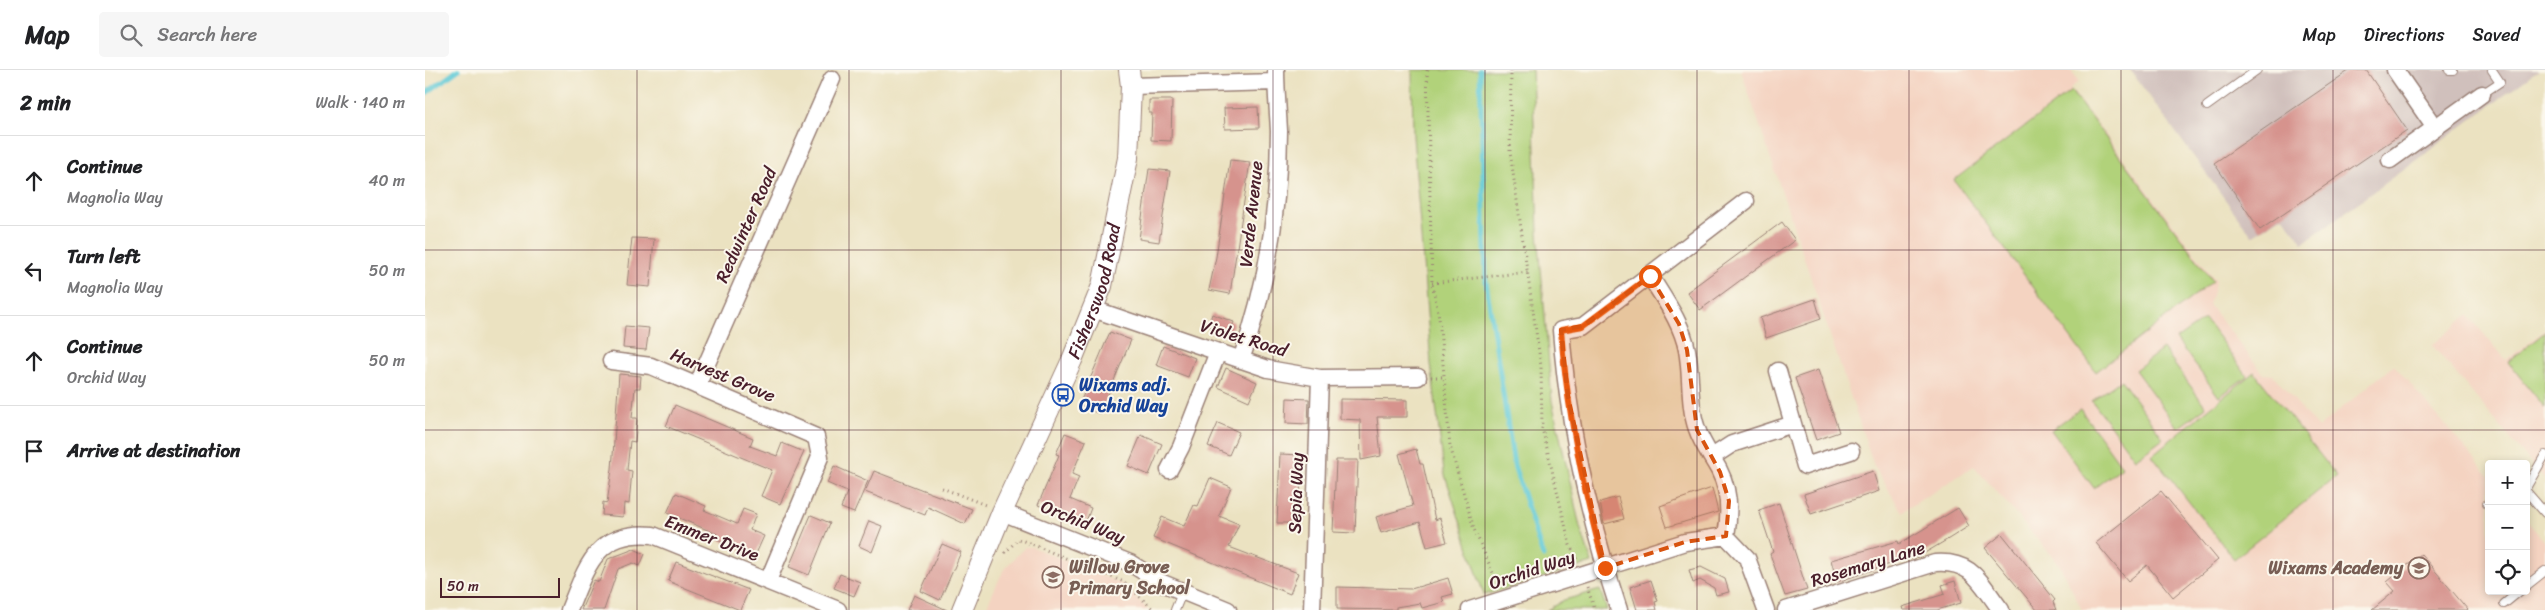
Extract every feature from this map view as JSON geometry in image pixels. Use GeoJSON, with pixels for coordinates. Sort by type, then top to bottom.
{"type":"FeatureCollection","features":[{"type":"Feature","properties":{"kind":"street"},"geometry":{"type":"LineString","coordinates":[[2395,70],[2435,128]]}},
{"type":"Feature","properties":{"kind":"street"},"geometry":{"type":"LineString","coordinates":[[1130,78],[1276,76]]}},
{"type":"Feature","properties":{"kind":"street","name":"Verde Avenue"},"geometry":{"type":"LineString","coordinates":[[1241,360],[1257,316],[1269,261],[1276,197],[1279,132],[1276,76]]}},
{"type":"Feature","properties":{"kind":"street","name":"Fisherswood Road"},"geometry":{"type":"LineString","coordinates":[[962,610],[1002,512],[1072,360],[1102,286],[1128,158],[1130,78]]}},
{"type":"Feature","properties":{"kind":"street","name":"Redwinter Road"},"geometry":{"type":"LineString","coordinates":[[697,386],[832,79]]}},
{"type":"Feature","properties":{"kind":"street"},"geometry":{"type":"LineString","coordinates":[[2391,160],[2481,94]]}},
{"type":"Feature","properties":{"kind":"street"},"geometry":{"type":"LineString","coordinates":[[1619,610],[1592,522],[1568,396],[1561,330],[1583,326],[1746,200]]}},
{"type":"Feature","properties":{"kind":"street"},"geometry":{"type":"LineString","coordinates":[[1650,276],[1679,324],[1687,350],[1691,401],[1697,430],[1720,472],[1729,501],[1730,517],[1727,536],[1747,558],[1766,610]]}},
{"type":"Feature","properties":{"kind":"street","name":"Violet Road"},"geometry":{"type":"LineString","coordinates":[[1093,309],[1268,369],[1320,378],[1418,377]]}},
{"type":"Feature","properties":{"kind":"street"},"geometry":{"type":"LineString","coordinates":[[1169,470],[1181,447],[1218,352]]}},
{"type":"Feature","properties":{"kind":"street","name":"Harvest Grove"},"geometry":{"type":"LineString","coordinates":[[611,361],[651,366],[816,437],[820,457],[765,580]]}},
{"type":"Feature","properties":{"kind":"street"},"geometry":{"type":"LineString","coordinates":[[1777,371],[1805,466],[1851,451]]}},
{"type":"Feature","properties":{"kind":"street","name":"Sepia Way"},"geometry":{"type":"LineString","coordinates":[[1312,610],[1320,378]]}},
{"type":"Feature","properties":{"kind":"street"},"geometry":{"type":"LineString","coordinates":[[1712,457],[1732,444],[1793,424]]}},
{"type":"Feature","properties":{"kind":"street","name":"Orchid Way"},"geometry":{"type":"LineString","coordinates":[[1002,512],[1130,563],[1160,582],[1227,610]]}},
{"type":"Feature","properties":{"kind":"street","name":"Emmer Drive"},"geometry":{"type":"LineString","coordinates":[[569,610],[587,564],[594,554],[607,543],[635,534],[653,535],[838,610]]}},
{"type":"Feature","properties":{"kind":"street","name":"Orchid Way"},"geometry":{"type":"LineString","coordinates":[[1470,610],[1491,607],[1513,596],[1685,542],[1727,536]]}},
{"type":"Feature","properties":{"kind":"street","name":"Rosemary Lane"},"geometry":{"type":"LineString","coordinates":[[1786,610],[1935,563],[1952,562],[1971,570],[2001,610]]}},
{"type":"Feature","properties":{"kind":"lane"},"geometry":{"type":"LineString","coordinates":[[2207,106],[2257,70]]}},
{"type":"Feature","properties":{"kind":"lane"},"geometry":{"type":"LineString","coordinates":[[2481,94],[2500,82],[2492,70]]}},
{"type":"Feature","properties":{"kind":"lane"},"geometry":{"type":"LineString","coordinates":[[2530,483],[2545,455]]}},
{"type":"Feature","properties":{"kind":"lane"},"geometry":{"type":"LineString","coordinates":[[2530,495],[2545,513]]}},
{"type":"Feature","properties":{"kind":"lane"},"geometry":{"type":"LineString","coordinates":[[2530,583],[2545,571]]}},
{"type":"Feature","properties":{"kind":"lane"},"geometry":{"type":"LineString","coordinates":[[1175,610],[1182,592]]}},
{"type":"Feature","properties":{"kind":"lane"},"geometry":{"type":"LineString","coordinates":[[2504,604],[2515,595]]}},
{"type":"Feature","properties":{"kind":"path"},"geometry":{"type":"LineString","coordinates":[[1427,70],[1432,283],[1439,318],[1450,446],[1474,529],[1493,573],[1513,596]]}},
{"type":"Feature","properties":{"kind":"path"},"geometry":{"type":"LineString","coordinates":[[1511,70],[1510,152],[1541,366],[1542,428],[1570,545],[1583,574],[1595,610]]}},
{"type":"Feature","properties":{"kind":"path"},"geometry":{"type":"LineString","coordinates":[[1432,283],[1528,272]]}},
{"type":"Feature","properties":{"kind":"path"},"geometry":{"type":"LineString","coordinates":[[943,488],[1002,512]]}},
{"type":"Feature","properties":{"kind":"path"},"geometry":{"type":"LineString","coordinates":[[1002,556],[1018,539],[1124,582],[1149,608],[1154,610]]}},
{"type":"Feature","properties":{"kind":"highlighted area"},"geometry":{"type":"Polygon","coordinates":[[[1650,276],[1679,324],[1687,350],[1697,430],[1720,472],[1729,501],[1726,536],[1685,542],[1605,568],[1568,396],[1561,330],[1583,326],[1650,276]]]}},
{"type":"Feature","properties":{"kind":"shaded area"},"geometry":{"type":"Polygon","coordinates":[[[1741,70],[2071,70],[2079,82],[2070,88],[2216,281],[2209,305],[2264,374],[2273,375],[2318,428],[2394,365],[2485,471],[2485,595],[2530,595],[2530,525],[2545,542],[2545,610],[2082,610],[2059,564],[1974,466],[1902,512],[1874,466],[1741,70]]]}},
{"type":"Feature","properties":{"kind":"shaded area"},"geometry":{"type":"Polygon","coordinates":[[[2130,70],[2539,70],[2303,243],[2283,216],[2252,236],[2130,70]]]}},
{"type":"Feature","properties":{"kind":"shaded area"},"geometry":{"type":"Polygon","coordinates":[[[2468,315],[2506,360],[2545,330],[2545,480],[2530,460],[2432,345],[2468,315]]]}},
{"type":"Feature","properties":{"kind":"shaded area","name":"Willow Grove Primary School"},"geometry":{"type":"Polygon","coordinates":[[[1025,547],[1032,547],[1124,585],[1148,610],[985,610],[1004,569],[1025,547]]]}},
{"type":"Feature","properties":{"kind":"green space"},"geometry":{"type":"Polygon","coordinates":[[[1412,70],[1532,70],[1538,232],[1552,401],[1580,527],[1592,563],[1484,595],[1444,472],[1431,364],[1413,136],[1412,70]]]}},
{"type":"Feature","properties":{"kind":"green space"},"geometry":{"type":"Polygon","coordinates":[[[2071,91],[2213,281],[2096,372],[1954,180],[2071,91]]]}},
{"type":"Feature","properties":{"kind":"green space"},"geometry":{"type":"Polygon","coordinates":[[[2205,319],[2247,376],[2219,397],[2176,339],[2205,319]]]}},
{"type":"Feature","properties":{"kind":"green space"},"geometry":{"type":"Polygon","coordinates":[[[2545,332],[2545,408],[2508,362],[2545,332]]]}},
{"type":"Feature","properties":{"kind":"green space"},"geometry":{"type":"Polygon","coordinates":[[[2163,349],[2206,407],[2178,428],[2135,370],[2163,349]]]}},
{"type":"Feature","properties":{"kind":"green space"},"geometry":{"type":"Polygon","coordinates":[[[2254,372],[2337,476],[2234,559],[2152,455],[2254,372]]]}},
{"type":"Feature","properties":{"kind":"green space"},"geometry":{"type":"Polygon","coordinates":[[[2121,380],[2163,438],[2135,459],[2092,401],[2121,380]]]}},
{"type":"Feature","properties":{"kind":"green space"},"geometry":{"type":"Polygon","coordinates":[[[2080,409],[2122,467],[2094,488],[2051,430],[2080,409]]]}},
{"type":"Feature","properties":{"kind":"green space"},"geometry":{"type":"Polygon","coordinates":[[[1600,590],[1607,610],[1547,610],[1564,600],[1600,590]]]}},
{"type":"Feature","properties":{"kind":"building"},"geometry":{"type":"Polygon","coordinates":[[[2350,70],[2366,70],[2407,130],[2260,230],[2214,163],[2350,70]]]}},
{"type":"Feature","properties":{"kind":"building"},"geometry":{"type":"Polygon","coordinates":[[[1149,100],[1172,100],[1171,141],[1151,140],[1152,113],[1149,113],[1149,100]]]}},
{"type":"Feature","properties":{"kind":"building"},"geometry":{"type":"Polygon","coordinates":[[[1258,107],[1259,128],[1225,129],[1224,108],[1258,107]]]}},
{"type":"Feature","properties":{"kind":"building"},"geometry":{"type":"Polygon","coordinates":[[[1230,160],[1250,162],[1230,294],[1209,290],[1216,257],[1230,160]]]}},
{"type":"Feature","properties":{"kind":"building"},"geometry":{"type":"Polygon","coordinates":[[[1149,169],[1170,171],[1159,242],[1139,239],[1149,169]]]}},
{"type":"Feature","properties":{"kind":"building"},"geometry":{"type":"Polygon","coordinates":[[[1782,222],[1795,240],[1700,310],[1687,292],[1782,222]]]}},
{"type":"Feature","properties":{"kind":"building"},"geometry":{"type":"Polygon","coordinates":[[[632,238],[654,239],[650,287],[627,285],[632,238]]]}},
{"type":"Feature","properties":{"kind":"building"},"geometry":{"type":"Polygon","coordinates":[[[1815,299],[1821,319],[1766,338],[1760,318],[1815,299]]]}},
{"type":"Feature","properties":{"kind":"building"},"geometry":{"type":"Polygon","coordinates":[[[1212,314],[1234,322],[1229,334],[1208,326],[1212,314]]]}},
{"type":"Feature","properties":{"kind":"building"},"geometry":{"type":"Polygon","coordinates":[[[625,326],[649,328],[646,350],[623,348],[625,326]]]}},
{"type":"Feature","properties":{"kind":"building"},"geometry":{"type":"Polygon","coordinates":[[[1110,332],[1131,340],[1100,414],[1079,405],[1110,332]]]}},
{"type":"Feature","properties":{"kind":"building"},"geometry":{"type":"Polygon","coordinates":[[[1163,346],[1195,358],[1188,377],[1156,365],[1163,346]]]}},
{"type":"Feature","properties":{"kind":"building"},"geometry":{"type":"Polygon","coordinates":[[[1226,368],[1257,382],[1249,401],[1218,387],[1226,368]]]}},
{"type":"Feature","properties":{"kind":"building"},"geometry":{"type":"Polygon","coordinates":[[[1818,370],[1839,432],[1816,440],[1795,378],[1818,370]]]}},
{"type":"Feature","properties":{"kind":"building"},"geometry":{"type":"Polygon","coordinates":[[[619,374],[641,376],[640,388],[635,388],[632,418],[637,418],[635,442],[630,441],[627,470],[632,471],[629,504],[624,503],[623,517],[602,515],[603,502],[607,503],[612,469],[619,374]]]}},
{"type":"Feature","properties":{"kind":"building"},"geometry":{"type":"Polygon","coordinates":[[[1287,398],[1309,399],[1308,424],[1286,423],[1287,398]]]}},
{"type":"Feature","properties":{"kind":"building"},"geometry":{"type":"Polygon","coordinates":[[[1340,399],[1407,400],[1407,417],[1377,417],[1381,456],[1361,460],[1360,420],[1340,419],[1340,399]]]}},
{"type":"Feature","properties":{"kind":"building"},"geometry":{"type":"Polygon","coordinates":[[[675,405],[753,438],[750,446],[777,456],[782,443],[804,452],[780,504],[761,496],[772,470],[666,426],[675,405]]]}},
{"type":"Feature","properties":{"kind":"building"},"geometry":{"type":"Polygon","coordinates":[[[1218,423],[1239,432],[1229,455],[1208,446],[1218,423]]]}},
{"type":"Feature","properties":{"kind":"building"},"geometry":{"type":"Polygon","coordinates":[[[1065,433],[1086,441],[1072,474],[1079,477],[1070,499],[1091,508],[1085,524],[1038,505],[1059,455],[1056,454],[1065,433]]]}},
{"type":"Feature","properties":{"kind":"building"},"geometry":{"type":"Polygon","coordinates":[[[1141,435],[1162,444],[1149,475],[1128,466],[1141,435]]]}},
{"type":"Feature","properties":{"kind":"building"},"geometry":{"type":"Polygon","coordinates":[[[1416,449],[1420,464],[1423,464],[1435,520],[1440,518],[1447,542],[1427,547],[1420,522],[1381,533],[1376,517],[1413,506],[1399,454],[1416,449]]]}},
{"type":"Feature","properties":{"kind":"building"},"geometry":{"type":"Polygon","coordinates":[[[1280,454],[1302,455],[1299,523],[1277,523],[1280,454]]]}},
{"type":"Feature","properties":{"kind":"building"},"geometry":{"type":"Polygon","coordinates":[[[1336,460],[1358,460],[1355,533],[1333,532],[1336,460]]]}},
{"type":"Feature","properties":{"kind":"building"},"geometry":{"type":"Polygon","coordinates":[[[834,466],[868,481],[854,513],[841,508],[847,492],[827,483],[834,466]]]}},
{"type":"Feature","properties":{"kind":"building"},"geometry":{"type":"Polygon","coordinates":[[[874,471],[972,509],[965,524],[928,507],[925,515],[865,492],[874,471]]]}},
{"type":"Feature","properties":{"kind":"building"},"geometry":{"type":"Polygon","coordinates":[[[1873,471],[1879,491],[1811,514],[1804,494],[1873,471]]]}},
{"type":"Feature","properties":{"kind":"building"},"geometry":{"type":"Polygon","coordinates":[[[1210,478],[1231,487],[1219,516],[1239,524],[1229,547],[1298,573],[1290,594],[1153,538],[1162,517],[1184,526],[1194,505],[1198,506],[1210,478]]]}},
{"type":"Feature","properties":{"kind":"building"},"geometry":{"type":"Polygon","coordinates":[[[1712,488],[1718,512],[1667,527],[1660,506],[1712,488]]]}},
{"type":"Feature","properties":{"kind":"building"},"geometry":{"type":"Polygon","coordinates":[[[2161,491],[2218,560],[2173,597],[2147,565],[2128,581],[2096,543],[2161,491]]]}},
{"type":"Feature","properties":{"kind":"building"},"geometry":{"type":"Polygon","coordinates":[[[676,493],[706,506],[704,510],[737,524],[743,509],[756,514],[750,530],[764,536],[755,556],[715,538],[717,534],[667,513],[676,493]]]}},
{"type":"Feature","properties":{"kind":"building"},"geometry":{"type":"Polygon","coordinates":[[[1618,497],[1624,519],[1604,524],[1600,502],[1618,497]]]}},
{"type":"Feature","properties":{"kind":"building"},"geometry":{"type":"Polygon","coordinates":[[[1779,503],[1807,590],[1785,596],[1770,554],[1773,552],[1759,510],[1779,503]]]}},
{"type":"Feature","properties":{"kind":"building"},"geometry":{"type":"Polygon","coordinates":[[[1958,508],[1969,526],[1950,538],[1918,557],[1893,563],[1837,582],[1831,560],[1898,541],[1899,544],[1958,508]]]}},
{"type":"Feature","properties":{"kind":"building"},"geometry":{"type":"Polygon","coordinates":[[[811,515],[830,523],[809,575],[789,567],[811,515]]]}},
{"type":"Feature","properties":{"kind":"building"},"geometry":{"type":"Polygon","coordinates":[[[869,521],[882,526],[872,552],[859,546],[869,521]]]}},
{"type":"Feature","properties":{"kind":"building"},"geometry":{"type":"Polygon","coordinates":[[[2002,534],[2055,600],[2053,602],[2056,610],[2037,610],[1985,548],[2002,534]]]}},
{"type":"Feature","properties":{"kind":"building"},"geometry":{"type":"Polygon","coordinates":[[[942,544],[961,552],[940,600],[921,591],[942,544]]]}},
{"type":"Feature","properties":{"kind":"building"},"geometry":{"type":"Polygon","coordinates":[[[634,549],[645,554],[640,566],[633,563],[618,569],[604,610],[581,610],[594,580],[599,582],[608,559],[634,549]]]}},
{"type":"Feature","properties":{"kind":"building","name":"Wixams Academy"},"geometry":{"type":"Polygon","coordinates":[[[2421,554],[2468,610],[2372,610],[2395,591],[2387,582],[2421,554]]]}},
{"type":"Feature","properties":{"kind":"building"},"geometry":{"type":"Polygon","coordinates":[[[676,562],[749,590],[740,610],[668,581],[676,562]]]}},
{"type":"Feature","properties":{"kind":"building"},"geometry":{"type":"Polygon","coordinates":[[[1701,567],[1725,579],[1729,592],[1716,595],[1714,588],[1700,580],[1693,583],[1689,570],[1701,567]]]}},
{"type":"Feature","properties":{"kind":"building"},"geometry":{"type":"Polygon","coordinates":[[[840,574],[860,582],[854,596],[834,588],[840,574]]]}},
{"type":"Feature","properties":{"kind":"building"},"geometry":{"type":"Polygon","coordinates":[[[1448,578],[1453,594],[1442,597],[1444,602],[1422,608],[1420,603],[1396,607],[1396,610],[1337,609],[1337,587],[1411,589],[1448,578]]]}},
{"type":"Feature","properties":{"kind":"building"},"geometry":{"type":"Polygon","coordinates":[[[1651,580],[1658,601],[1655,602],[1657,610],[1637,610],[1630,587],[1651,580]]]}},
{"type":"Feature","properties":{"kind":"building"},"geometry":{"type":"Polygon","coordinates":[[[1955,581],[1961,603],[1937,610],[1903,610],[1902,607],[1945,594],[1942,585],[1955,581]]]}},
{"type":"Feature","properties":{"kind":"building"},"geometry":{"type":"Polygon","coordinates":[[[914,595],[947,610],[907,610],[914,595]]]}},
{"type":"Feature","properties":{"kind":"waterway"},"geometry":{"type":"LineString","coordinates":[[425,94],[458,70]]}},
{"type":"Feature","properties":{"kind":"waterway"},"geometry":{"type":"LineString","coordinates":[[1480,70],[1486,282],[1514,465],[1543,556]]}},
{"type":"Feature","properties":{"kind":"place","name":"Wixams adj. Orchid Way"},"geometry":{"type":"Point","coordinates":[1063,395]}},
{"type":"Feature","properties":{"kind":"place","name":"Wixams Academy"},"geometry":{"type":"Point","coordinates":[2419,568]}},
{"type":"Feature","properties":{"kind":"place","name":"Willow Grove Primary School"},"geometry":{"type":"Point","coordinates":[1053,577]}},
{"type":"Feature","properties":{"kind":"route"},"geometry":{"type":"LineString","coordinates":[[1605,568],[1592,522],[1576,444],[1568,396],[1561,330],[1583,326],[1650,276]]}}]}
